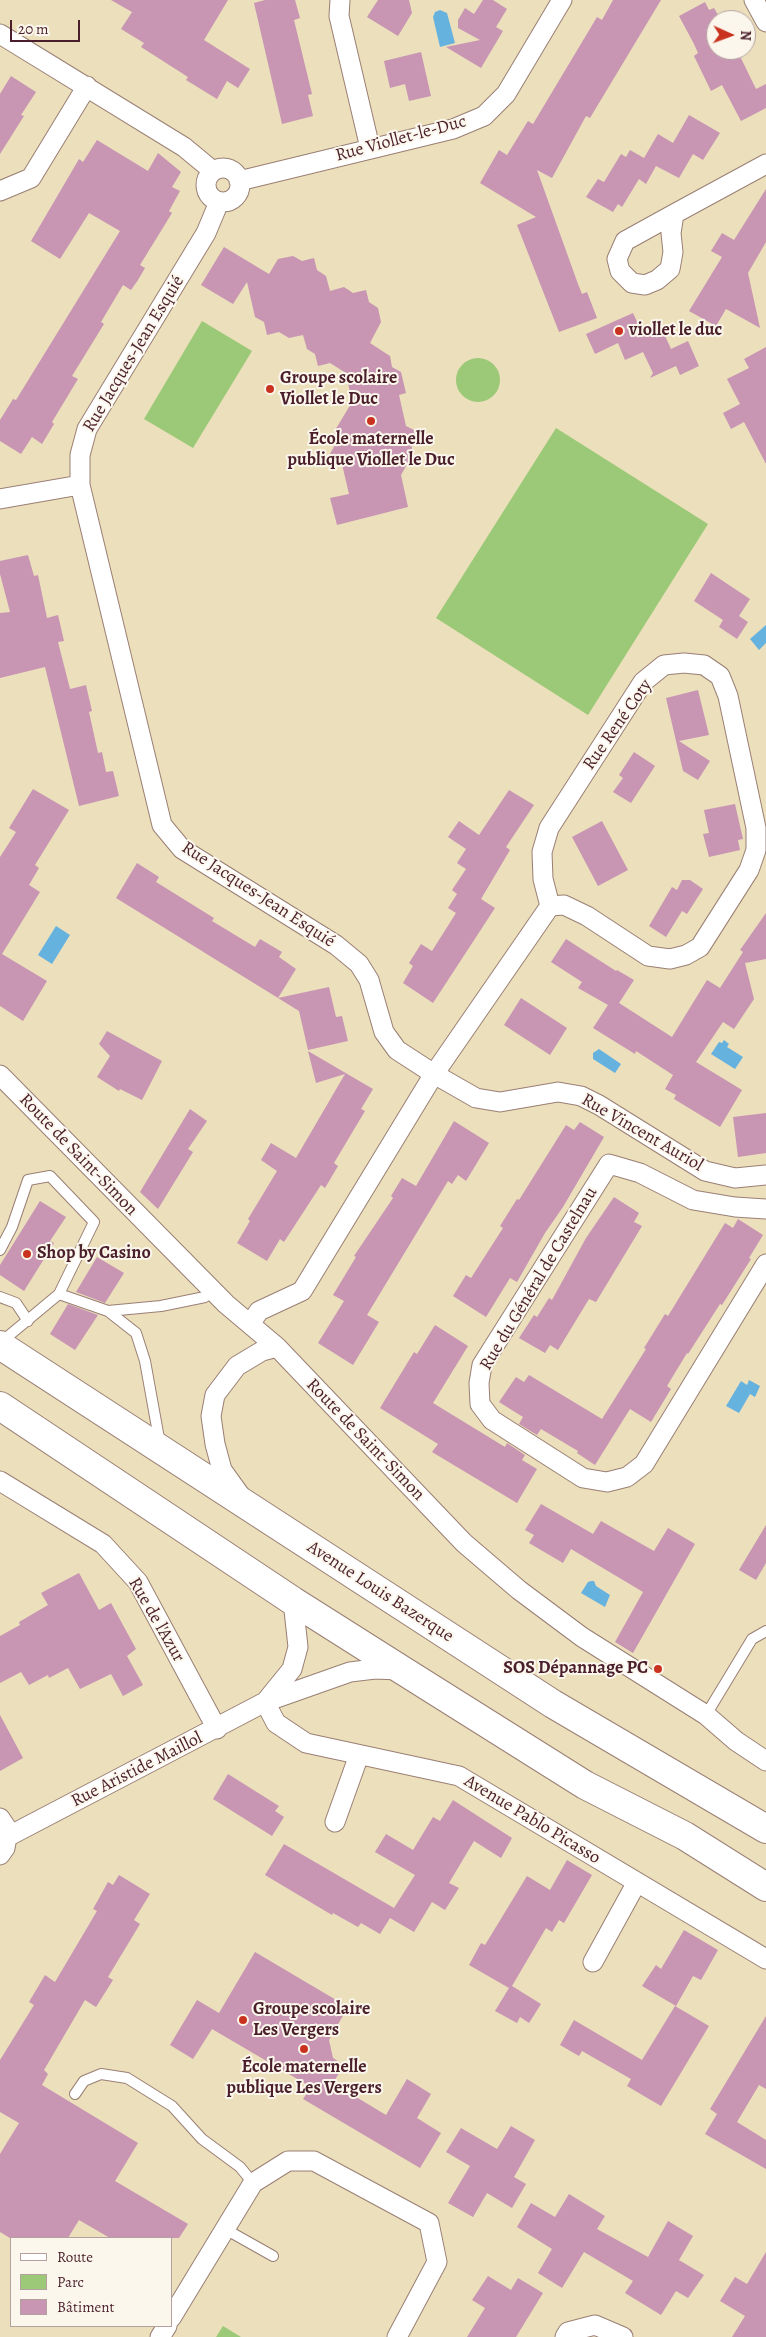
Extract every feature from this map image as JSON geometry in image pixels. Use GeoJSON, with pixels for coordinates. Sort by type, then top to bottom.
{"type":"FeatureCollection","features":[{"type":"Feature","properties":{"kind":"main road","name":"Avenue Louis Bazerque"},"geometry":{"type":"LineString","coordinates":[[1,1346],[251,1510],[553,1704],[766,1829]]}},
{"type":"Feature","properties":{"kind":"main road"},"geometry":{"type":"LineString","coordinates":[[0,1406],[293,1601],[585,1785],[685,1836],[766,1887]]}},
{"type":"Feature","properties":{"kind":"street"},"geometry":{"type":"LineString","coordinates":[[340,0],[339,16],[370,148]]}},
{"type":"Feature","properties":{"kind":"street","name":"Rue Viollet-le-Duc"},"geometry":{"type":"LineString","coordinates":[[239,181],[453,129],[484,116],[506,94],[562,0]]}},
{"type":"Feature","properties":{"kind":"street"},"geometry":{"type":"LineString","coordinates":[[754,0],[766,22]]}},
{"type":"Feature","properties":{"kind":"street"},"geometry":{"type":"LineString","coordinates":[[0,34],[184,147],[213,171]]}},
{"type":"Feature","properties":{"kind":"street"},"geometry":{"type":"LineString","coordinates":[[0,191],[31,178],[87,86]]}},
{"type":"Feature","properties":{"kind":"street"},"geometry":{"type":"LineString","coordinates":[[674,214],[766,164]]}},
{"type":"Feature","properties":{"kind":"street"},"geometry":{"type":"LineString","coordinates":[[223,168],[229,169],[237,176],[239,181],[239,189],[235,197],[228,201],[219,202],[209,196],[206,188],[206,180],[213,171],[223,168]]}},
{"type":"Feature","properties":{"kind":"street","name":"Rue Jacques-Jean Esquié"},"geometry":{"type":"LineString","coordinates":[[219,202],[206,233],[87,429],[80,455],[80,485],[162,825],[182,850],[336,945],[359,964],[369,980],[384,1032],[397,1050],[434,1074]]}},
{"type":"Feature","properties":{"kind":"street"},"geometry":{"type":"LineString","coordinates":[[0,499],[80,485]]}},
{"type":"Feature","properties":{"kind":"street","name":"Rue René Coty"},"geometry":{"type":"LineString","coordinates":[[684,663],[704,665],[720,676],[728,696],[756,828],[756,850],[749,870],[700,947],[686,955],[670,959],[648,956],[587,916],[564,905],[550,906],[543,879],[542,852],[549,828],[643,682],[664,665],[684,663]]}},
{"type":"Feature","properties":{"kind":"street"},"geometry":{"type":"LineString","coordinates":[[250,1324],[259,1311],[302,1291],[434,1074],[550,906]]}},
{"type":"Feature","properties":{"kind":"street","name":"Rue Vincent Auriol"},"geometry":{"type":"LineString","coordinates":[[434,1074],[476,1098],[500,1102],[558,1092],[580,1096],[599,1105],[705,1171],[735,1178],[766,1174]]}},
{"type":"Feature","properties":{"kind":"street","name":"Route de Saint-Simon"},"geometry":{"type":"LineString","coordinates":[[0,1075],[112,1191],[226,1304],[277,1347],[478,1555],[582,1637],[706,1715],[736,1741],[766,1761]]}},
{"type":"Feature","properties":{"kind":"street","name":"Rue du Général de Castelnau"},"geometry":{"type":"LineString","coordinates":[[766,1209],[735,1207],[693,1200],[640,1173],[609,1164],[482,1365],[479,1383],[480,1404],[492,1420],[583,1478],[607,1482],[627,1478],[644,1464],[766,1264]]}},
{"type":"Feature","properties":{"kind":"street"},"geometry":{"type":"LineString","coordinates":[[251,1510],[222,1470],[215,1444],[211,1416],[215,1395],[237,1366],[262,1351],[277,1347]]}},
{"type":"Feature","properties":{"kind":"street","name":"Rue de l'Azur"},"geometry":{"type":"LineString","coordinates":[[0,1481],[103,1544],[138,1582],[217,1729]]}},
{"type":"Feature","properties":{"kind":"street","name":"Rue Aristide Maillol"},"geometry":{"type":"LineString","coordinates":[[265,1702],[292,1669],[298,1647],[293,1601]]}},
{"type":"Feature","properties":{"kind":"street","name":"Rue Aristide Maillol"},"geometry":{"type":"LineString","coordinates":[[8,1837],[217,1729],[265,1702],[350,1672],[375,1669],[402,1670]]}},
{"type":"Feature","properties":{"kind":"street","name":"Avenue Pablo Picasso"},"geometry":{"type":"LineString","coordinates":[[265,1702],[276,1722],[306,1743],[459,1776],[766,1959]]}},
{"type":"Feature","properties":{"kind":"street"},"geometry":{"type":"LineString","coordinates":[[335,1822],[359,1755]]}},
{"type":"Feature","properties":{"kind":"street"},"geometry":{"type":"LineString","coordinates":[[0,1818],[6,1827],[8,1837],[5,1848],[0,1855]]}},
{"type":"Feature","properties":{"kind":"street"},"geometry":{"type":"LineString","coordinates":[[592,1962],[637,1882]]}},
{"type":"Feature","properties":{"kind":"street"},"geometry":{"type":"LineString","coordinates":[[172,2316],[253,2183],[288,2161],[314,2162],[428,2223],[437,2262],[397,2337]]}},
{"type":"Feature","properties":{"kind":"street"},"geometry":{"type":"LineString","coordinates":[[565,2337],[568,2332],[595,2325],[623,2337]]}},
{"type":"Feature","properties":{"kind":"lane"},"geometry":{"type":"LineString","coordinates":[[0,1250],[12,1227],[28,1180],[50,1176],[94,1222],[59,1294],[6,1338],[1,1346]]}},
{"type":"Feature","properties":{"kind":"lane"},"geometry":{"type":"LineString","coordinates":[[108,1311],[161,1306],[205,1297],[213,1290]]}},
{"type":"Feature","properties":{"kind":"lane"},"geometry":{"type":"LineString","coordinates":[[59,1294],[108,1311],[136,1333],[145,1361],[161,1450]]}},
{"type":"Feature","properties":{"kind":"lane"},"geometry":{"type":"LineString","coordinates":[[0,1297],[16,1304],[28,1321]]}},
{"type":"Feature","properties":{"kind":"lane"},"geometry":{"type":"LineString","coordinates":[[706,1715],[752,1638],[766,1631]]}},
{"type":"Feature","properties":{"kind":"lane"},"geometry":{"type":"LineString","coordinates":[[75,2094],[84,2082],[101,2074],[126,2078],[172,2106],[202,2139],[240,2167],[253,2183]]}},
{"type":"Feature","properties":{"kind":"lane"},"geometry":{"type":"LineString","coordinates":[[224,2229],[273,2256]]}},
{"type":"Feature","properties":{"kind":"green space"},"geometry":{"type":"Polygon","coordinates":[[[202,321],[252,351],[193,448],[144,419],[202,321]]]}},
{"type":"Feature","properties":{"kind":"green space"},"geometry":{"type":"Polygon","coordinates":[[[482,358],[494,364],[499,371],[499,389],[494,396],[487,401],[474,402],[466,399],[459,392],[456,376],[459,368],[466,361],[482,358]]]}},
{"type":"Feature","properties":{"kind":"green space"},"geometry":{"type":"Polygon","coordinates":[[[556,428],[708,524],[588,715],[436,618],[556,428]]]}},
{"type":"Feature","properties":{"kind":"green space"},"geometry":{"type":"Polygon","coordinates":[[[223,2326],[241,2337],[216,2337],[223,2326]]]}},
{"type":"Feature","properties":{"kind":"water"},"geometry":{"type":"Polygon","coordinates":[[[440,10],[447,13],[455,43],[440,47],[433,17],[435,12],[440,10]]]}},
{"type":"Feature","properties":{"kind":"water"},"geometry":{"type":"Polygon","coordinates":[[[766,625],[766,643],[759,650],[750,639],[766,625]]]}},
{"type":"Feature","properties":{"kind":"water"},"geometry":{"type":"Polygon","coordinates":[[[56,926],[70,935],[52,964],[38,955],[56,926]]]}},
{"type":"Feature","properties":{"kind":"water"},"geometry":{"type":"Polygon","coordinates":[[[724,1040],[729,1044],[727,1047],[743,1057],[735,1069],[711,1054],[719,1042],[722,1043],[724,1040]]]}},
{"type":"Feature","properties":{"kind":"water"},"geometry":{"type":"Polygon","coordinates":[[[599,1049],[621,1064],[615,1073],[593,1059],[593,1053],[599,1049]]]}},
{"type":"Feature","properties":{"kind":"water"},"geometry":{"type":"Polygon","coordinates":[[[749,1380],[760,1386],[755,1397],[750,1394],[739,1413],[726,1406],[741,1381],[747,1385],[749,1380]]]}},
{"type":"Feature","properties":{"kind":"water"},"geometry":{"type":"Polygon","coordinates":[[[594,1581],[596,1586],[610,1595],[605,1607],[581,1593],[588,1582],[594,1581]]]}},
{"type":"Feature","properties":{"kind":"building"},"geometry":{"type":"Polygon","coordinates":[[[111,0],[228,0],[204,40],[250,69],[238,88],[227,81],[217,99],[186,80],[188,77],[141,47],[144,43],[121,29],[132,12],[111,0]]]}},
{"type":"Feature","properties":{"kind":"building"},"geometry":{"type":"Polygon","coordinates":[[[265,0],[295,0],[300,18],[294,20],[312,94],[308,95],[313,116],[282,124],[254,3],[265,0]]]}},
{"type":"Feature","properties":{"kind":"building"},"geometry":{"type":"Polygon","coordinates":[[[378,0],[409,0],[412,13],[398,36],[367,17],[378,0]]]}},
{"type":"Feature","properties":{"kind":"building"},"geometry":{"type":"Polygon","coordinates":[[[483,0],[493,0],[507,9],[496,27],[503,31],[481,68],[446,47],[480,40],[458,28],[458,20],[465,8],[474,14],[483,0]]]}},
{"type":"Feature","properties":{"kind":"building"},"geometry":{"type":"Polygon","coordinates":[[[613,0],[661,0],[590,118],[586,116],[552,178],[537,170],[582,294],[587,292],[597,318],[559,332],[517,225],[536,217],[480,183],[499,150],[507,155],[528,121],[533,124],[597,17],[602,20],[613,0]]]}},
{"type":"Feature","properties":{"kind":"building"},"geometry":{"type":"Polygon","coordinates":[[[705,2],[709,10],[706,10],[706,60],[742,60],[756,89],[766,84],[766,108],[741,121],[722,85],[711,91],[694,56],[698,53],[679,16],[705,2]]]}},
{"type":"Feature","properties":{"kind":"building"},"geometry":{"type":"Polygon","coordinates":[[[421,52],[431,96],[409,101],[405,84],[390,88],[384,61],[421,52]]]}},
{"type":"Feature","properties":{"kind":"building"},"geometry":{"type":"Polygon","coordinates":[[[11,76],[36,92],[21,115],[24,116],[0,154],[0,94],[11,76]]]}},
{"type":"Feature","properties":{"kind":"building"},"geometry":{"type":"Polygon","coordinates":[[[689,115],[720,133],[703,160],[693,154],[679,178],[656,166],[646,184],[639,179],[622,207],[618,204],[613,212],[586,197],[598,179],[604,182],[621,154],[626,157],[630,150],[644,158],[658,134],[673,143],[689,115]]]}},
{"type":"Feature","properties":{"kind":"building"},"geometry":{"type":"Polygon","coordinates":[[[97,140],[148,171],[158,153],[181,172],[172,187],[180,191],[169,211],[172,213],[140,265],[145,268],[138,280],[131,290],[123,285],[101,322],[104,324],[72,376],[78,379],[52,422],[54,424],[42,444],[32,437],[21,454],[0,441],[0,420],[13,399],[16,400],[120,231],[89,213],[60,259],[31,241],[79,159],[83,162],[97,140]]]}},
{"type":"Feature","properties":{"kind":"building"},"geometry":{"type":"Polygon","coordinates":[[[766,189],[766,242],[748,273],[760,328],[726,309],[716,326],[689,311],[722,257],[711,251],[722,233],[734,240],[766,189]]]}},
{"type":"Feature","properties":{"kind":"building"},"geometry":{"type":"Polygon","coordinates":[[[224,247],[269,274],[278,259],[293,256],[302,261],[314,258],[317,270],[326,276],[330,291],[344,287],[353,293],[366,290],[369,302],[378,308],[381,322],[370,343],[390,356],[392,367],[401,372],[406,393],[399,395],[406,426],[418,432],[411,443],[413,454],[401,475],[408,507],[337,525],[330,498],[349,494],[341,460],[330,454],[336,443],[334,432],[352,402],[346,373],[330,363],[318,366],[315,354],[307,349],[303,335],[289,338],[279,332],[267,335],[264,322],[255,317],[247,282],[233,304],[201,285],[224,247]]]}},
{"type":"Feature","properties":{"kind":"building"},"geometry":{"type":"Polygon","coordinates":[[[633,313],[642,332],[653,327],[661,327],[671,349],[688,341],[699,366],[680,375],[676,366],[650,378],[653,373],[643,352],[625,360],[618,343],[595,354],[586,334],[633,313]]]}},
{"type":"Feature","properties":{"kind":"building"},"geometry":{"type":"Polygon","coordinates":[[[766,347],[766,464],[744,422],[731,429],[723,413],[740,404],[727,379],[749,368],[744,359],[766,347]]]}},
{"type":"Feature","properties":{"kind":"building"},"geometry":{"type":"Polygon","coordinates":[[[28,555],[34,576],[38,575],[47,618],[58,615],[64,641],[58,642],[70,689],[86,685],[92,711],[89,712],[98,753],[102,752],[106,772],[113,771],[119,796],[79,806],[45,667],[0,678],[0,613],[10,612],[0,574],[0,561],[28,555]]]}},
{"type":"Feature","properties":{"kind":"building"},"geometry":{"type":"Polygon","coordinates":[[[711,573],[750,599],[739,616],[748,622],[737,639],[719,627],[723,620],[694,601],[711,573]]]}},
{"type":"Feature","properties":{"kind":"building"},"geometry":{"type":"Polygon","coordinates":[[[698,690],[709,735],[679,741],[710,761],[698,780],[683,771],[666,698],[698,690]]]}},
{"type":"Feature","properties":{"kind":"building"},"geometry":{"type":"Polygon","coordinates":[[[634,752],[655,766],[631,803],[613,792],[623,778],[619,775],[634,752]]]}},
{"type":"Feature","properties":{"kind":"building"},"geometry":{"type":"Polygon","coordinates":[[[33,789],[69,810],[35,865],[39,868],[29,885],[40,892],[2,954],[47,981],[23,1021],[0,1006],[0,857],[16,832],[9,828],[33,789]]]}},
{"type":"Feature","properties":{"kind":"building"},"geometry":{"type":"Polygon","coordinates":[[[509,790],[534,805],[506,847],[510,850],[481,899],[495,908],[433,1003],[403,983],[413,966],[409,963],[421,944],[432,951],[456,913],[448,908],[457,894],[452,890],[466,869],[457,863],[466,849],[448,837],[459,821],[479,835],[509,790]]]}},
{"type":"Feature","properties":{"kind":"building"},"geometry":{"type":"Polygon","coordinates":[[[735,804],[743,839],[738,840],[740,850],[709,857],[703,834],[709,833],[704,810],[735,804]]]}},
{"type":"Feature","properties":{"kind":"building"},"geometry":{"type":"Polygon","coordinates":[[[602,821],[628,870],[598,886],[572,837],[602,821]]]}},
{"type":"Feature","properties":{"kind":"building"},"geometry":{"type":"Polygon","coordinates":[[[137,863],[159,877],[156,882],[214,918],[212,921],[255,947],[260,939],[282,952],[279,957],[296,969],[278,998],[116,898],[137,863]]]}},
{"type":"Feature","properties":{"kind":"building"},"geometry":{"type":"Polygon","coordinates":[[[682,880],[690,880],[703,889],[687,914],[682,911],[666,937],[649,926],[672,887],[677,890],[682,880]]]}},
{"type":"Feature","properties":{"kind":"building"},"geometry":{"type":"Polygon","coordinates":[[[766,913],[766,959],[745,963],[754,999],[734,1029],[723,1022],[696,1062],[742,1090],[720,1127],[674,1099],[676,1095],[665,1089],[673,1075],[636,1051],[635,1054],[593,1028],[608,1005],[578,988],[582,982],[551,962],[566,939],[616,971],[634,980],[619,1003],[672,1037],[707,980],[720,988],[743,952],[740,950],[766,913]]]}},
{"type":"Feature","properties":{"kind":"building"},"geometry":{"type":"Polygon","coordinates":[[[329,987],[336,1017],[342,1016],[348,1041],[308,1050],[299,1011],[278,998],[329,987]]]}},
{"type":"Feature","properties":{"kind":"building"},"geometry":{"type":"Polygon","coordinates":[[[521,998],[567,1028],[550,1055],[504,1025],[521,998]]]}},
{"type":"Feature","properties":{"kind":"building"},"geometry":{"type":"Polygon","coordinates":[[[107,1031],[162,1061],[142,1100],[120,1089],[119,1091],[97,1077],[110,1056],[99,1044],[107,1031]]]}},
{"type":"Feature","properties":{"kind":"building"},"geometry":{"type":"Polygon","coordinates":[[[308,1051],[373,1089],[361,1109],[365,1111],[334,1163],[338,1166],[325,1188],[321,1185],[284,1242],[280,1239],[267,1261],[237,1243],[250,1221],[248,1219],[277,1171],[261,1160],[271,1143],[296,1158],[345,1074],[316,1083],[308,1051]]]}},
{"type":"Feature","properties":{"kind":"building"},"geometry":{"type":"Polygon","coordinates":[[[190,1109],[207,1121],[188,1149],[193,1152],[158,1209],[140,1192],[190,1109]]]}},
{"type":"Feature","properties":{"kind":"building"},"geometry":{"type":"Polygon","coordinates":[[[766,1113],[766,1153],[738,1157],[733,1117],[766,1113]]]}},
{"type":"Feature","properties":{"kind":"building"},"geometry":{"type":"Polygon","coordinates":[[[454,1121],[489,1143],[466,1181],[458,1175],[452,1184],[448,1181],[367,1315],[379,1322],[353,1365],[318,1343],[344,1301],[333,1295],[356,1257],[354,1256],[393,1198],[391,1196],[402,1178],[416,1186],[454,1121]]]}},
{"type":"Feature","properties":{"kind":"building"},"geometry":{"type":"Polygon","coordinates":[[[580,1122],[604,1137],[517,1282],[510,1278],[486,1317],[453,1296],[466,1275],[471,1278],[503,1228],[500,1226],[517,1199],[519,1200],[566,1125],[574,1130],[580,1122]]]}},
{"type":"Feature","properties":{"kind":"building"},"geometry":{"type":"Polygon","coordinates":[[[614,1197],[639,1213],[634,1222],[642,1226],[596,1302],[589,1299],[558,1350],[550,1345],[545,1353],[519,1338],[534,1315],[537,1317],[549,1298],[552,1300],[586,1238],[614,1197]]]}},
{"type":"Feature","properties":{"kind":"building","name":"Shop by Casino"},"geometry":{"type":"Polygon","coordinates":[[[40,1201],[66,1217],[50,1241],[54,1243],[24,1291],[0,1275],[0,1265],[40,1201]]]}},
{"type":"Feature","properties":{"kind":"building"},"geometry":{"type":"Polygon","coordinates":[[[738,1219],[763,1235],[749,1258],[751,1259],[722,1305],[720,1304],[687,1353],[667,1386],[671,1389],[651,1422],[630,1409],[595,1465],[577,1453],[578,1451],[541,1429],[537,1435],[519,1424],[523,1417],[499,1402],[516,1377],[524,1382],[529,1375],[602,1419],[646,1349],[644,1348],[665,1314],[668,1316],[725,1223],[733,1228],[738,1219]]]}},
{"type":"Feature","properties":{"kind":"building"},"geometry":{"type":"Polygon","coordinates":[[[97,1257],[124,1273],[105,1303],[76,1292],[97,1257]]]}},
{"type":"Feature","properties":{"kind":"building"},"geometry":{"type":"Polygon","coordinates":[[[68,1304],[98,1315],[75,1350],[50,1334],[68,1304]]]}},
{"type":"Feature","properties":{"kind":"building"},"geometry":{"type":"Polygon","coordinates":[[[435,1325],[468,1346],[433,1403],[505,1447],[507,1443],[525,1455],[522,1460],[537,1469],[517,1503],[432,1452],[438,1444],[380,1408],[414,1352],[417,1354],[435,1325]]]}},
{"type":"Feature","properties":{"kind":"building"},"geometry":{"type":"Polygon","coordinates":[[[541,1504],[593,1534],[601,1521],[654,1551],[668,1528],[695,1544],[633,1653],[615,1642],[643,1592],[571,1549],[563,1563],[529,1543],[534,1535],[525,1530],[541,1504]]]}},
{"type":"Feature","properties":{"kind":"building"},"geometry":{"type":"Polygon","coordinates":[[[766,1525],[766,1563],[756,1580],[739,1570],[766,1525]]]}},
{"type":"Feature","properties":{"kind":"building"},"geometry":{"type":"Polygon","coordinates":[[[79,1573],[99,1610],[111,1603],[136,1649],[127,1656],[143,1685],[123,1696],[111,1674],[80,1689],[68,1668],[49,1678],[48,1675],[29,1685],[21,1672],[0,1683],[0,1636],[20,1625],[19,1622],[48,1605],[41,1593],[79,1573]]]}},
{"type":"Feature","properties":{"kind":"building"},"geometry":{"type":"Polygon","coordinates":[[[0,1715],[23,1758],[0,1771],[0,1715]]]}},
{"type":"Feature","properties":{"kind":"building"},"geometry":{"type":"Polygon","coordinates":[[[228,1774],[279,1806],[275,1811],[284,1817],[272,1836],[213,1799],[228,1774]]]}},
{"type":"Feature","properties":{"kind":"building"},"geometry":{"type":"Polygon","coordinates":[[[453,1800],[512,1838],[501,1858],[474,1841],[449,1883],[459,1888],[445,1910],[432,1902],[414,1932],[390,1918],[380,1934],[361,1923],[358,1927],[333,1913],[332,1915],[265,1875],[284,1844],[394,1908],[415,1875],[375,1852],[386,1834],[413,1850],[433,1817],[440,1821],[453,1800]]]}},
{"type":"Feature","properties":{"kind":"building"},"geometry":{"type":"Polygon","coordinates":[[[567,1860],[592,1875],[564,1923],[559,1920],[552,1932],[546,1928],[512,1986],[541,2004],[529,2023],[520,2017],[517,2023],[495,2011],[509,1988],[469,1965],[481,1943],[485,1945],[527,1876],[550,1890],[567,1860]]]}},
{"type":"Feature","properties":{"kind":"building"},"geometry":{"type":"Polygon","coordinates":[[[119,1875],[150,1894],[134,1920],[140,1924],[108,1977],[113,1980],[96,2007],[85,2000],[44,2070],[48,2074],[42,2085],[138,2143],[115,2181],[188,2224],[179,2238],[108,2237],[79,2220],[69,2237],[10,2238],[0,2232],[0,2154],[19,2123],[0,2112],[0,2060],[34,2005],[29,2002],[45,1975],[55,1982],[97,1911],[93,1909],[108,1882],[113,1885],[119,1875]]]}},
{"type":"Feature","properties":{"kind":"building"},"geometry":{"type":"Polygon","coordinates":[[[684,1930],[718,1950],[701,1980],[693,1976],[676,2006],[642,1986],[656,1965],[661,1969],[684,1930]]]}},
{"type":"Feature","properties":{"kind":"building"},"geometry":{"type":"Polygon","coordinates":[[[255,1952],[348,2007],[329,2040],[333,2058],[344,2065],[333,2083],[386,2115],[407,2079],[431,2094],[417,2118],[441,2133],[420,2168],[303,2099],[311,2087],[212,2029],[193,2059],[170,2045],[197,2000],[219,2013],[255,1952]]]}},
{"type":"Feature","properties":{"kind":"building"},"geometry":{"type":"Polygon","coordinates":[[[675,2006],[709,2026],[661,2106],[627,2086],[631,2079],[582,2051],[579,2056],[560,2045],[574,2020],[642,2060],[675,2006]]]}},
{"type":"Feature","properties":{"kind":"building"},"geometry":{"type":"Polygon","coordinates":[[[766,2016],[766,2089],[759,2085],[737,2122],[766,2140],[766,2169],[705,2134],[717,2114],[710,2109],[766,2016]]]}},
{"type":"Feature","properties":{"kind":"building"},"geometry":{"type":"Polygon","coordinates":[[[511,2126],[535,2140],[514,2177],[526,2184],[512,2208],[487,2193],[473,2217],[448,2203],[470,2166],[446,2152],[461,2128],[497,2149],[511,2126]]]}},
{"type":"Feature","properties":{"kind":"building"},"geometry":{"type":"Polygon","coordinates":[[[569,2194],[605,2216],[597,2229],[648,2257],[668,2221],[693,2236],[679,2260],[704,2275],[688,2298],[676,2291],[661,2315],[625,2293],[633,2281],[584,2252],[562,2288],[538,2273],[552,2249],[517,2227],[531,2203],[555,2217],[569,2194]]]}},
{"type":"Feature","properties":{"kind":"building"},"geometry":{"type":"Polygon","coordinates":[[[766,2252],[766,2337],[732,2337],[745,2316],[720,2301],[735,2277],[747,2284],[766,2252]]]}},
{"type":"Feature","properties":{"kind":"building"},"geometry":{"type":"Polygon","coordinates":[[[488,2276],[511,2290],[518,2278],[543,2293],[516,2337],[467,2337],[485,2308],[472,2300],[488,2276]]]}},
{"type":"Feature","properties":{"kind":"place","name":"viollet le duc"},"geometry":{"type":"Point","coordinates":[619,331]}},
{"type":"Feature","properties":{"kind":"place","name":"Groupe scolaire Viollet le Duc"},"geometry":{"type":"Point","coordinates":[270,389]}},
{"type":"Feature","properties":{"kind":"place","name":"École maternelle publique Viollet le Duc"},"geometry":{"type":"Point","coordinates":[371,421]}},
{"type":"Feature","properties":{"kind":"place","name":"Shop by Casino"},"geometry":{"type":"Point","coordinates":[27,1254]}},
{"type":"Feature","properties":{"kind":"place","name":"SOS Dépannage PC"},"geometry":{"type":"Point","coordinates":[658,1669]}},
{"type":"Feature","properties":{"kind":"place","name":"Groupe scolaire Les Vergers"},"geometry":{"type":"Point","coordinates":[243,2020]}},
{"type":"Feature","properties":{"kind":"place","name":"École maternelle publique Les Vergers"},"geometry":{"type":"Point","coordinates":[304,2049]}}]}
